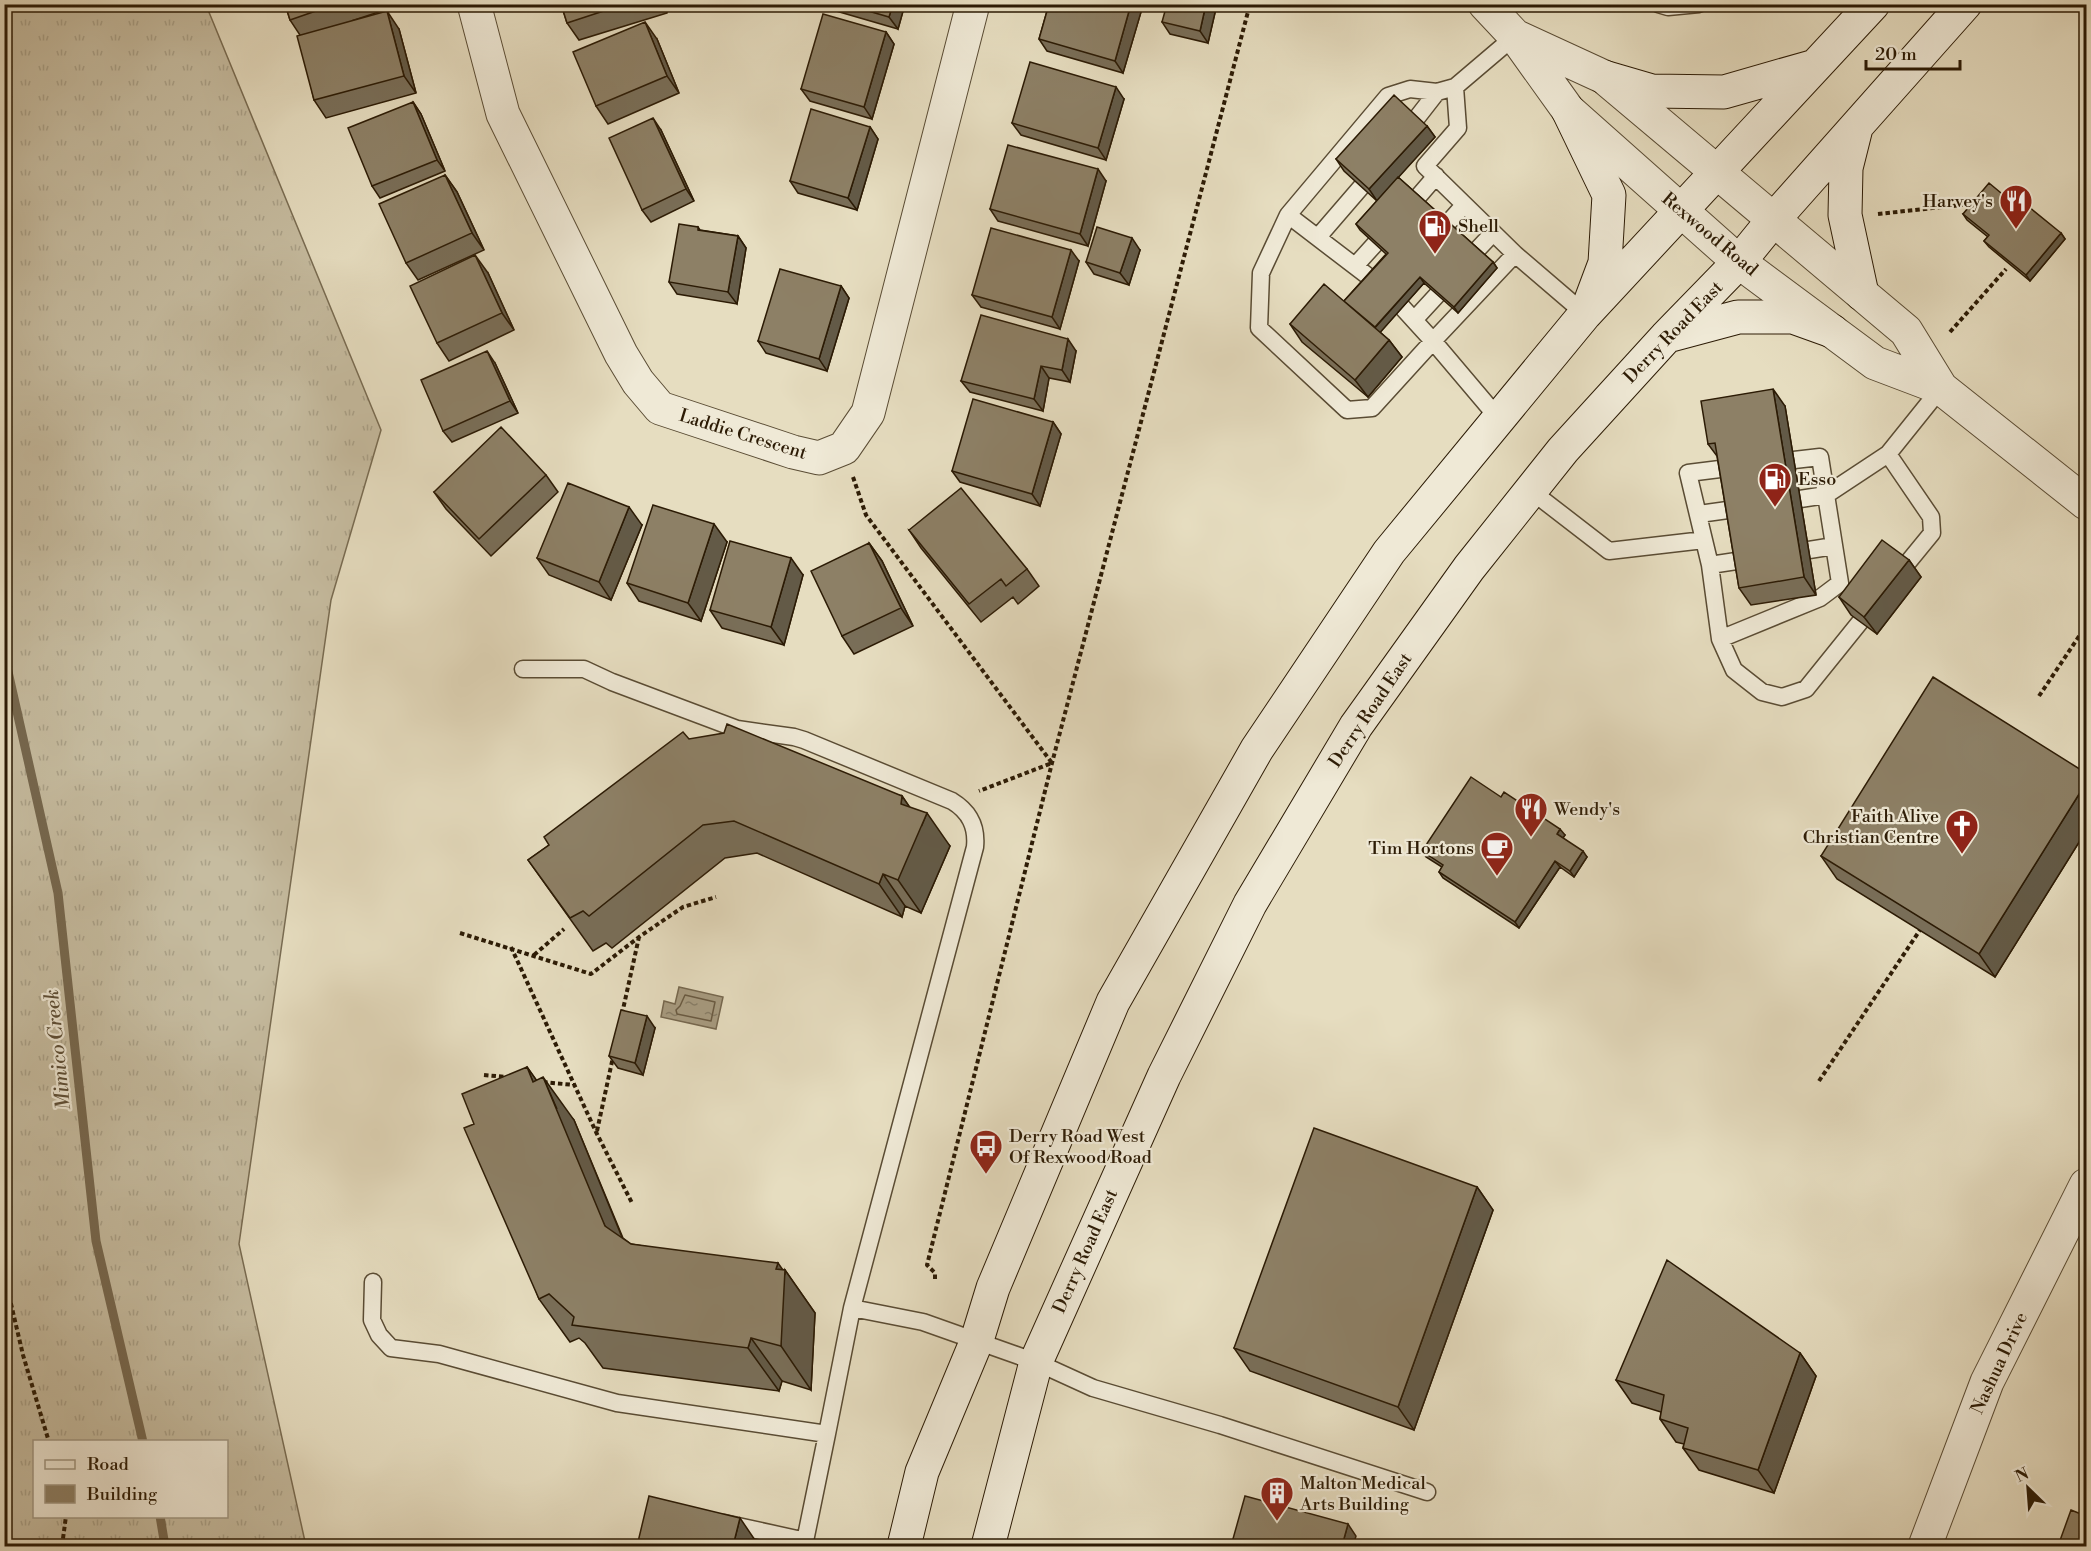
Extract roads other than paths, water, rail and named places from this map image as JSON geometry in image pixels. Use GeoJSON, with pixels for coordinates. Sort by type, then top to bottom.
{"type":"FeatureCollection","features":[{"type":"Feature","properties":{"kind":"main road","name":"Laddie Crescent"},"geometry":{"type":"LineString","coordinates":[[474,4],[503,114],[621,354],[638,382],[660,408],[793,452],[819,458],[844,448],[868,413],[973,4]]}},
{"type":"Feature","properties":{"kind":"main road","name":"Rexwood Road"},"geometry":{"type":"LineString","coordinates":[[1485,4],[1515,36],[1568,110],[1739,262],[1875,363],[1941,388],[2086,503]]}},
{"type":"Feature","properties":{"kind":"main road"},"geometry":{"type":"LineString","coordinates":[[904,1546],[922,1472],[977,1340],[998,1277],[1113,1002],[1276,719],[1389,552],[1585,314],[1873,4]]}},
{"type":"Feature","properties":{"kind":"main road","name":"Derry Road East"},"geometry":{"type":"LineString","coordinates":[[988,1546],[1036,1362],[1164,1076],[1250,904],[1356,726],[1469,568],[1563,450],[1666,337],[1739,262],[1774,219],[1965,4]]}},
{"type":"Feature","properties":{"kind":"main road","name":"Rexwood Road"},"geometry":{"type":"LineString","coordinates":[[1515,36],[1604,77],[1906,331],[1941,388]]}},
{"type":"Feature","properties":{"kind":"main road"},"geometry":{"type":"LineString","coordinates":[[1604,77],[1652,91],[1724,92],[1816,66]]}},
{"type":"Feature","properties":{"kind":"main road"},"geometry":{"type":"LineString","coordinates":[[1568,110],[1610,195],[1605,263],[1585,314]]}},
{"type":"Feature","properties":{"kind":"main road"},"geometry":{"type":"LineString","coordinates":[[1857,125],[1846,168],[1845,215],[1862,294]]}},
{"type":"Feature","properties":{"kind":"main road"},"geometry":{"type":"LineString","coordinates":[[1666,337],[1738,317],[1793,317],[1832,331]]}},
{"type":"Feature","properties":{"kind":"main road","name":"Nashua Drive"},"geometry":{"type":"LineString","coordinates":[[1925,1546],[1987,1382],[2086,1185]]}},
{"type":"Feature","properties":{"kind":"lane"},"geometry":{"type":"LineString","coordinates":[[1658,4],[1668,7],[1699,4]]}},
{"type":"Feature","properties":{"kind":"lane"},"geometry":{"type":"LineString","coordinates":[[1515,36],[1455,87],[1437,92],[1410,89],[1388,96],[1288,215],[1261,273],[1259,328],[1347,410],[1372,408],[1515,254]]}},
{"type":"Feature","properties":{"kind":"lane"},"geometry":{"type":"LineString","coordinates":[[1455,87],[1458,128],[1425,166],[1515,254],[1585,314]]}},
{"type":"Feature","properties":{"kind":"lane"},"geometry":{"type":"LineString","coordinates":[[1416,120],[1437,92]]}},
{"type":"Feature","properties":{"kind":"lane"},"geometry":{"type":"LineString","coordinates":[[1417,198],[1436,176]]}},
{"type":"Feature","properties":{"kind":"lane"},"geometry":{"type":"LineString","coordinates":[[1318,237],[1362,186]]}},
{"type":"Feature","properties":{"kind":"lane"},"geometry":{"type":"LineString","coordinates":[[1447,224],[1464,205]]}},
{"type":"Feature","properties":{"kind":"lane"},"geometry":{"type":"LineString","coordinates":[[1288,215],[1373,280]]}},
{"type":"Feature","properties":{"kind":"lane"},"geometry":{"type":"LineString","coordinates":[[1478,250],[1493,233]]}},
{"type":"Feature","properties":{"kind":"lane"},"geometry":{"type":"LineString","coordinates":[[1355,266],[1375,244]]}},
{"type":"Feature","properties":{"kind":"lane"},"geometry":{"type":"LineString","coordinates":[[1414,320],[1437,295]]}},
{"type":"Feature","properties":{"kind":"lane"},"geometry":{"type":"LineString","coordinates":[[1402,307],[1499,419]]}},
{"type":"Feature","properties":{"kind":"lane"},"geometry":{"type":"LineString","coordinates":[[1800,499],[1826,495],[1888,454],[1941,388]]}},
{"type":"Feature","properties":{"kind":"lane"},"geometry":{"type":"LineString","coordinates":[[1888,454],[1931,517],[1932,533],[1905,566]]}},
{"type":"Feature","properties":{"kind":"lane"},"geometry":{"type":"LineString","coordinates":[[1720,639],[1820,598],[1840,583],[1820,457],[1794,460]]}},
{"type":"Feature","properties":{"kind":"lane"},"geometry":{"type":"LineString","coordinates":[[1728,468],[1688,473],[1710,565],[1720,639],[1734,670],[1762,692],[1782,697],[1806,688],[1860,622]]}},
{"type":"Feature","properties":{"kind":"lane"},"geometry":{"type":"LineString","coordinates":[[1530,490],[1609,551],[1704,540]]}},
{"type":"Feature","properties":{"kind":"lane"},"geometry":{"type":"LineString","coordinates":[[1699,514],[1735,509]]}},
{"type":"Feature","properties":{"kind":"lane"},"geometry":{"type":"LineString","coordinates":[[1809,550],[1834,546]]}},
{"type":"Feature","properties":{"kind":"lane"},"geometry":{"type":"LineString","coordinates":[[1710,565],[1743,560]]}},
{"type":"Feature","properties":{"kind":"lane"},"geometry":{"type":"LineString","coordinates":[[523,669],[584,669],[612,682],[737,729],[804,740],[952,801],[964,808],[972,821],[976,834],[975,847],[852,1308],[805,1544],[704,1518]]}},
{"type":"Feature","properties":{"kind":"lane"},"geometry":{"type":"LineString","coordinates":[[373,1282],[372,1320],[379,1335],[391,1348],[439,1354],[617,1403],[827,1434]]}},
{"type":"Feature","properties":{"kind":"lane"},"geometry":{"type":"LineString","coordinates":[[852,1308],[923,1322],[1036,1362],[1093,1388],[1220,1425],[1427,1492]]}},
{"type":"Feature","properties":{"kind":"water"},"geometry":{"type":"Polygon","coordinates":[[[679,987],[723,997],[716,1029],[661,1017],[664,1001],[675,1004],[679,987]]]}},
{"type":"Feature","properties":{"kind":"waterway","name":"Mimico Creek"},"geometry":{"type":"LineString","coordinates":[[4,654],[58,893],[96,1241],[143,1440]]}},
{"type":"Feature","properties":{"kind":"waterway","name":"Mimico Creek"},"geometry":{"type":"LineString","coordinates":[[160,1518],[165,1546]]}},
{"type":"Feature","properties":{"kind":"place","name":"Harvey's"},"geometry":{"type":"Point","coordinates":[2016,230]}},
{"type":"Feature","properties":{"kind":"place","name":"Shell"},"geometry":{"type":"Point","coordinates":[1435,255]}},
{"type":"Feature","properties":{"kind":"place","name":"Esso"},"geometry":{"type":"Point","coordinates":[1775,508]}},
{"type":"Feature","properties":{"kind":"place","name":"Wendy's"},"geometry":{"type":"Point","coordinates":[1531,838]}},
{"type":"Feature","properties":{"kind":"place","name":"Faith Alive Christian Centre"},"geometry":{"type":"Point","coordinates":[1962,855]}},
{"type":"Feature","properties":{"kind":"place","name":"Tim Hortons"},"geometry":{"type":"Point","coordinates":[1497,877]}},
{"type":"Feature","properties":{"kind":"place","name":"Derry Road West Of Rexwood Road"},"geometry":{"type":"Point","coordinates":[986,1175]}},
{"type":"Feature","properties":{"kind":"place","name":"Malton Medical Arts Building"},"geometry":{"type":"Point","coordinates":[1277,1522]}}]}
